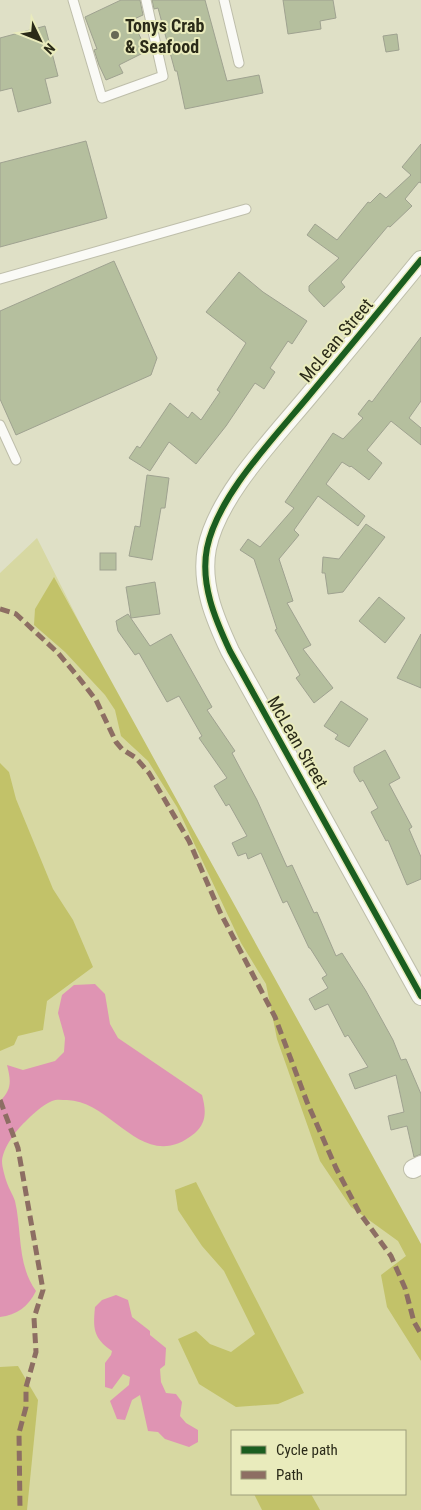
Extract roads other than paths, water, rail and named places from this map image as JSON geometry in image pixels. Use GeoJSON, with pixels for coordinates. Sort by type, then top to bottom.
{"type":"FeatureCollection","features":[{"type":"Feature","properties":{"kind":"street","name":"McLean Street"},"geometry":{"type":"LineString","coordinates":[[421,260],[237,485],[212,529],[206,550],[205,572],[208,594],[217,623],[230,650],[421,996]]}},
{"type":"Feature","properties":{"kind":"lane"},"geometry":{"type":"LineString","coordinates":[[73,0],[102,98],[163,76],[146,0]]}},
{"type":"Feature","properties":{"kind":"lane"},"geometry":{"type":"LineString","coordinates":[[224,0],[239,64]]}},
{"type":"Feature","properties":{"kind":"lane"},"geometry":{"type":"LineString","coordinates":[[0,279],[246,210]]}},
{"type":"Feature","properties":{"kind":"lane"},"geometry":{"type":"LineString","coordinates":[[0,425],[16,460]]}},
{"type":"Feature","properties":{"kind":"place","name":"Tonys Crab & Seafood"},"geometry":{"type":"Point","coordinates":[115,35]}}]}
